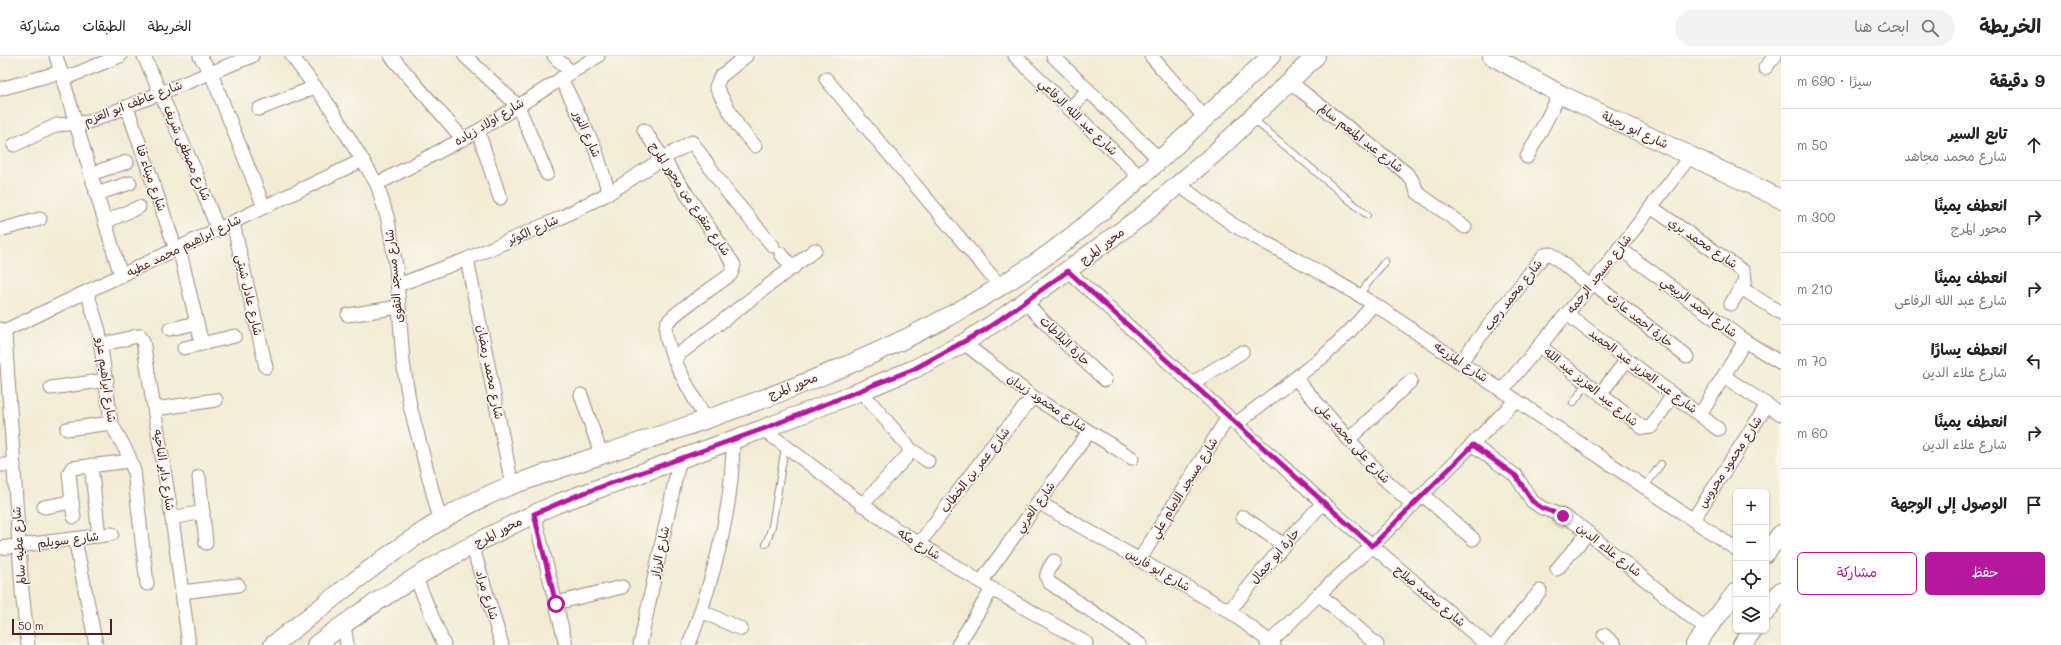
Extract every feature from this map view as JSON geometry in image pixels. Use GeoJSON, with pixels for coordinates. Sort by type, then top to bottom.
{"type":"FeatureCollection","features":[{"type":"Feature","properties":{"kind":"main road","name":"محور المرج"},"geometry":{"type":"LineString","coordinates":[[273,645],[406,542],[440,520],[475,501],[512,485],[781,391],[856,360],[942,320],[1000,286],[1073,236],[1206,119],[1271,56]]}},
{"type":"Feature","properties":{"kind":"main road","name":"محور المرج"},"geometry":{"type":"LineString","coordinates":[[316,645],[344,624],[416,578],[472,545],[534,514],[561,502],[763,429],[862,391],[914,369],[964,343],[1025,302],[1106,244],[1179,186],[1316,56]]}},
{"type":"Feature","properties":{"kind":"main road","name":"شارع ابو رجيلة"},"geometry":{"type":"LineString","coordinates":[[1492,56],[1560,94],[1781,199]]}},
{"type":"Feature","properties":{"kind":"main road"},"geometry":{"type":"LineString","coordinates":[[1769,549],[1781,534]]}},
{"type":"Feature","properties":{"kind":"main road"},"geometry":{"type":"LineString","coordinates":[[371,570],[387,596]]}},
{"type":"Feature","properties":{"kind":"main road"},"geometry":{"type":"LineString","coordinates":[[1769,608],[1781,591]]}},
{"type":"Feature","properties":{"kind":"main road"},"geometry":{"type":"LineString","coordinates":[[1695,645],[1733,596]]}},
{"type":"Feature","properties":{"kind":"main road"},"geometry":{"type":"LineString","coordinates":[[1742,645],[1751,633]]}},
{"type":"Feature","properties":{"kind":"street"},"geometry":{"type":"LineString","coordinates":[[56,56],[121,276]]}},
{"type":"Feature","properties":{"kind":"street"},"geometry":{"type":"LineString","coordinates":[[0,88],[62,75],[120,56]]}},
{"type":"Feature","properties":{"kind":"street","name":"شارع مصطفى شريف"},"geometry":{"type":"LineString","coordinates":[[144,56],[196,174],[218,230]]}},
{"type":"Feature","properties":{"kind":"street"},"geometry":{"type":"LineString","coordinates":[[200,56],[211,73],[264,207]]}},
{"type":"Feature","properties":{"kind":"street","name":"شارع عاطف ابو العزم"},"geometry":{"type":"LineString","coordinates":[[14,145],[57,125],[67,122],[76,124],[89,122],[252,56]]}},
{"type":"Feature","properties":{"kind":"street","name":"شارع مسجد التقوى"},"geometry":{"type":"LineString","coordinates":[[292,56],[328,104],[377,184],[388,220],[398,285],[403,362],[410,406],[440,520]]}},
{"type":"Feature","properties":{"kind":"street"},"geometry":{"type":"LineString","coordinates":[[391,56],[463,139]]}},
{"type":"Feature","properties":{"kind":"street"},"geometry":{"type":"LineString","coordinates":[[465,56],[518,106],[547,174]]}},
{"type":"Feature","properties":{"kind":"street"},"geometry":{"type":"LineString","coordinates":[[554,56],[566,75]]}},
{"type":"Feature","properties":{"kind":"street","name":"شارع اولاد زياده"},"geometry":{"type":"LineString","coordinates":[[377,184],[478,131],[598,56]]}},
{"type":"Feature","properties":{"kind":"street","name":"شارع عبد الله الرفاعي"},"geometry":{"type":"LineString","coordinates":[[1015,56],[1140,177]]}},
{"type":"Feature","properties":{"kind":"street"},"geometry":{"type":"LineString","coordinates":[[1053,56],[1160,160]]}},
{"type":"Feature","properties":{"kind":"street"},"geometry":{"type":"LineString","coordinates":[[1151,56],[1206,119]]}},
{"type":"Feature","properties":{"kind":"street"},"geometry":{"type":"LineString","coordinates":[[1765,68],[1775,56]]}},
{"type":"Feature","properties":{"kind":"street"},"geometry":{"type":"LineString","coordinates":[[747,57],[720,77],[716,87],[738,126],[755,146]]}},
{"type":"Feature","properties":{"kind":"street","name":"شارع النور"},"geometry":{"type":"LineString","coordinates":[[566,75],[595,148],[609,193]]}},
{"type":"Feature","properties":{"kind":"street"},"geometry":{"type":"LineString","coordinates":[[826,79],[1000,286]]}},
{"type":"Feature","properties":{"kind":"street","name":"شارع عبد المنعم سالم"},"geometry":{"type":"LineString","coordinates":[[1290,82],[1410,176],[1418,193],[1465,227]]}},
{"type":"Feature","properties":{"kind":"street"},"geometry":{"type":"LineString","coordinates":[[259,109],[315,87]]}},
{"type":"Feature","properties":{"kind":"street"},"geometry":{"type":"LineString","coordinates":[[1070,110],[1088,90]]}},
{"type":"Feature","properties":{"kind":"street"},"geometry":{"type":"LineString","coordinates":[[1527,157],[1560,94]]}},
{"type":"Feature","properties":{"kind":"street","name":"شارع ميناء قنا"},"geometry":{"type":"LineString","coordinates":[[127,107],[178,249],[202,344]]}},
{"type":"Feature","properties":{"kind":"street","name":"شارع متفرع من محور المرج"},"geometry":{"type":"LineString","coordinates":[[644,130],[734,265],[731,274],[668,323],[665,337],[674,358],[705,418]]}},
{"type":"Feature","properties":{"kind":"street"},"geometry":{"type":"LineString","coordinates":[[478,131],[500,198]]}},
{"type":"Feature","properties":{"kind":"street","name":"شارع الكوثر"},"geometry":{"type":"LineString","coordinates":[[398,285],[467,259],[560,218],[609,193],[689,142],[694,143],[728,193],[793,268]]}},
{"type":"Feature","properties":{"kind":"street","name":"شارع مسجد الرحمه"},"geometry":{"type":"LineString","coordinates":[[1502,390],[1592,284],[1691,155]]}},
{"type":"Feature","properties":{"kind":"street","name":"شارع ابراهيم محمد عطيه"},"geometry":{"type":"LineString","coordinates":[[2,330],[121,276],[363,160]]}},
{"type":"Feature","properties":{"kind":"street"},"geometry":{"type":"LineString","coordinates":[[90,174],[127,162]]}},
{"type":"Feature","properties":{"kind":"street"},"geometry":{"type":"LineString","coordinates":[[96,194],[130,183]]}},
{"type":"Feature","properties":{"kind":"street","name":"شارع المزرعه"},"geometry":{"type":"LineString","coordinates":[[1179,186],[1236,226],[1374,304],[1733,547]]}},
{"type":"Feature","properties":{"kind":"street"},"geometry":{"type":"LineString","coordinates":[[105,222],[139,207]]}},
{"type":"Feature","properties":{"kind":"street","name":"شارع محمد بري"},"geometry":{"type":"LineString","coordinates":[[1651,207],[1740,268],[1745,276],[1741,288]]}},
{"type":"Feature","properties":{"kind":"street"},"geometry":{"type":"LineString","coordinates":[[0,230],[40,219]]}},
{"type":"Feature","properties":{"kind":"street","name":"شارع عادل شيتى"},"geometry":{"type":"LineString","coordinates":[[233,223],[266,367]]}},
{"type":"Feature","properties":{"kind":"street","name":"شارع احمد الربيعي"},"geometry":{"type":"LineString","coordinates":[[1619,248],[1745,341],[1781,363]]}},
{"type":"Feature","properties":{"kind":"street"},"geometry":{"type":"LineString","coordinates":[[674,358],[815,250]]}},
{"type":"Feature","properties":{"kind":"street","name":"شارع محمد رجب"},"geometry":{"type":"LineString","coordinates":[[1460,361],[1544,255],[1551,254],[1592,284]]}},
{"type":"Feature","properties":{"kind":"street","name":"شارع محمد رمضان"},"geometry":{"type":"LineString","coordinates":[[467,259],[512,485]]}},
{"type":"Feature","properties":{"kind":"street","name":"شارع محمد صلاح"},"geometry":{"type":"LineString","coordinates":[[1068,271],[1323,503],[1487,645]]}},
{"type":"Feature","properties":{"kind":"street","name":"حارة احمد عارف"},"geometry":{"type":"LineString","coordinates":[[1592,284],[1687,357]]}},
{"type":"Feature","properties":{"kind":"street"},"geometry":{"type":"LineString","coordinates":[[1731,304],[1741,288],[1781,313]]}},
{"type":"Feature","properties":{"kind":"street","name":"شارع ابراهيم عزو"},"geometry":{"type":"LineString","coordinates":[[87,292],[94,333],[101,345],[107,380],[111,423],[134,471],[147,584]]}},
{"type":"Feature","properties":{"kind":"street","name":"حارة البلاطات"},"geometry":{"type":"LineString","coordinates":[[1025,302],[1066,344],[1105,380]]}},
{"type":"Feature","properties":{"kind":"street"},"geometry":{"type":"LineString","coordinates":[[1232,421],[1296,379],[1324,356],[1350,331],[1374,304]]}},
{"type":"Feature","properties":{"kind":"street"},"geometry":{"type":"LineString","coordinates":[[348,315],[399,307]]}},
{"type":"Feature","properties":{"kind":"street","name":"شارع عبد العزيز عبد الحميد"},"geometry":{"type":"LineString","coordinates":[[1567,314],[1718,428]]}},
{"type":"Feature","properties":{"kind":"street"},"geometry":{"type":"LineString","coordinates":[[170,329],[197,323]]}},
{"type":"Feature","properties":{"kind":"street","name":"شارع عطيه سالم"},"geometry":{"type":"LineString","coordinates":[[2,330],[5,419],[14,465],[24,616],[28,645]]}},
{"type":"Feature","properties":{"kind":"street","name":"شارع داير الناحيه"},"geometry":{"type":"LineString","coordinates":[[101,345],[136,336],[142,338],[172,518],[189,645]]}},
{"type":"Feature","properties":{"kind":"street"},"geometry":{"type":"LineString","coordinates":[[184,348],[235,336]]}},
{"type":"Feature","properties":{"kind":"street"},"geometry":{"type":"LineString","coordinates":[[1700,415],[1725,377],[1745,341]]}},
{"type":"Feature","properties":{"kind":"street","name":"شارع محمود زيدان"},"geometry":{"type":"LineString","coordinates":[[964,343],[1033,397],[1132,458]]}},
{"type":"Feature","properties":{"kind":"street","name":"شارع عبد العزيز عبد الله"},"geometry":{"type":"LineString","coordinates":[[1540,346],[1645,429],[1651,427],[1674,395]]}},
{"type":"Feature","properties":{"kind":"street"},"geometry":{"type":"LineString","coordinates":[[1191,384],[1242,352]]}},
{"type":"Feature","properties":{"kind":"street"},"geometry":{"type":"LineString","coordinates":[[1600,394],[1628,360]]}},
{"type":"Feature","properties":{"kind":"street"},"geometry":{"type":"LineString","coordinates":[[1725,377],[1781,414]]}},
{"type":"Feature","properties":{"kind":"street","name":"شارع على محمد على"},"geometry":{"type":"LineString","coordinates":[[1296,379],[1379,474],[1413,505]]}},
{"type":"Feature","properties":{"kind":"street"},"geometry":{"type":"LineString","coordinates":[[51,388],[107,380]]}},
{"type":"Feature","properties":{"kind":"street"},"geometry":{"type":"LineString","coordinates":[[1349,440],[1411,381]]}},
{"type":"Feature","properties":{"kind":"street"},"geometry":{"type":"LineString","coordinates":[[862,391],[910,449],[928,461]]}},
{"type":"Feature","properties":{"kind":"street"},"geometry":{"type":"LineString","coordinates":[[581,395],[601,454]]}},
{"type":"Feature","properties":{"kind":"street","name":"شارع عمر بن الخطاب"},"geometry":{"type":"LineString","coordinates":[[918,544],[988,451],[1033,397]]}},
{"type":"Feature","properties":{"kind":"street"},"geometry":{"type":"LineString","coordinates":[[155,409],[216,400]]}},
{"type":"Feature","properties":{"kind":"street"},"geometry":{"type":"LineString","coordinates":[[1270,644],[1319,594],[1372,546],[1516,400]]}},
{"type":"Feature","properties":{"kind":"street","name":"شارع محمود محروس"},"geometry":{"type":"LineString","coordinates":[[1693,520],[1767,405]]}},
{"type":"Feature","properties":{"kind":"street","name":"شارع مسجد الامام علي"},"geometry":{"type":"LineString","coordinates":[[1140,559],[1232,421]]}},
{"type":"Feature","properties":{"kind":"street"},"geometry":{"type":"LineString","coordinates":[[67,429],[111,423]]}},
{"type":"Feature","properties":{"kind":"street","name":"شارع مكه"},"geometry":{"type":"LineString","coordinates":[[763,429],[862,505],[918,544],[987,586],[1086,642]]}},
{"type":"Feature","properties":{"kind":"street","name":"شارع العربي"},"geometry":{"type":"LineString","coordinates":[[958,645],[987,586],[1038,502],[1089,432]]}},
{"type":"Feature","properties":{"kind":"street"},"geometry":{"type":"LineString","coordinates":[[689,645],[709,587],[726,520],[731,477],[733,440]]}},
{"type":"Feature","properties":{"kind":"street","name":"شارع علاء الدين"},"geometry":{"type":"LineString","coordinates":[[1473,445],[1516,476],[1532,501],[1542,508],[1563,516],[1588,532],[1707,630]]}},
{"type":"Feature","properties":{"kind":"street"},"geometry":{"type":"LineString","coordinates":[[862,505],[909,456],[910,449]]}},
{"type":"Feature","properties":{"kind":"street","name":"شارع الرزاز"},"geometry":{"type":"LineString","coordinates":[[640,645],[680,458]]}},
{"type":"Feature","properties":{"kind":"street"},"geometry":{"type":"LineString","coordinates":[[74,517],[70,471],[74,467],[130,461]]}},
{"type":"Feature","properties":{"kind":"street"},"geometry":{"type":"LineString","coordinates":[[0,465],[14,465]]}},
{"type":"Feature","properties":{"kind":"street"},"geometry":{"type":"LineString","coordinates":[[91,465],[98,536]]}},
{"type":"Feature","properties":{"kind":"street"},"geometry":{"type":"LineString","coordinates":[[199,478],[206,543]]}},
{"type":"Feature","properties":{"kind":"street"},"geometry":{"type":"LineString","coordinates":[[1423,495],[1473,539]]}},
{"type":"Feature","properties":{"kind":"street"},"geometry":{"type":"LineString","coordinates":[[44,507],[72,502]]}},
{"type":"Feature","properties":{"kind":"street","name":"شارع ابو فارس"},"geometry":{"type":"LineString","coordinates":[[1038,502],[1229,611],[1270,644]]}},
{"type":"Feature","properties":{"kind":"street","name":"حارة ابو جمال"},"geometry":{"type":"LineString","coordinates":[[1229,611],[1284,545],[1323,503]]}},
{"type":"Feature","properties":{"kind":"street"},"geometry":{"type":"LineString","coordinates":[[172,518],[203,512]]}},
{"type":"Feature","properties":{"kind":"street"},"geometry":{"type":"LineString","coordinates":[[534,514],[566,645]]}},
{"type":"Feature","properties":{"kind":"street"},"geometry":{"type":"LineString","coordinates":[[1243,517],[1284,545]]}},
{"type":"Feature","properties":{"kind":"street"},"geometry":{"type":"LineString","coordinates":[[1557,569],[1588,532]]}},
{"type":"Feature","properties":{"kind":"street","name":"شارع سويلم"},"geometry":{"type":"LineString","coordinates":[[0,548],[112,534]]}},
{"type":"Feature","properties":{"kind":"street"},"geometry":{"type":"LineString","coordinates":[[75,539],[96,645]]}},
{"type":"Feature","properties":{"kind":"street","name":"شارع مراد"},"geometry":{"type":"LineString","coordinates":[[472,545],[502,645]]}},
{"type":"Feature","properties":{"kind":"street"},"geometry":{"type":"LineString","coordinates":[[1054,561],[1046,574],[1047,580],[1050,583],[1141,645]]}},
{"type":"Feature","properties":{"kind":"street"},"geometry":{"type":"LineString","coordinates":[[416,578],[444,645]]}},
{"type":"Feature","properties":{"kind":"street"},"geometry":{"type":"LineString","coordinates":[[182,592],[238,585]]}},
{"type":"Feature","properties":{"kind":"street"},"geometry":{"type":"LineString","coordinates":[[556,604],[622,587]]}},
{"type":"Feature","properties":{"kind":"street"},"geometry":{"type":"LineString","coordinates":[[1495,645],[1540,591]]}},
{"type":"Feature","properties":{"kind":"street"},"geometry":{"type":"LineString","coordinates":[[1319,594],[1377,645]]}},
{"type":"Feature","properties":{"kind":"street"},"geometry":{"type":"LineString","coordinates":[[701,611],[741,629]]}},
{"type":"Feature","properties":{"kind":"street"},"geometry":{"type":"LineString","coordinates":[[344,624],[346,645]]}},
{"type":"Feature","properties":{"kind":"street"},"geometry":{"type":"LineString","coordinates":[[1604,635],[1615,645]]}},
{"type":"Feature","properties":{"kind":"lane"},"geometry":{"type":"LineString","coordinates":[[1252,118],[1367,215]]}},
{"type":"Feature","properties":{"kind":"lane"},"geometry":{"type":"LineString","coordinates":[[1359,295],[1385,261]]}},
{"type":"Feature","properties":{"kind":"lane"},"geometry":{"type":"LineString","coordinates":[[1573,403],[1588,384]]}},
{"type":"Feature","properties":{"kind":"lane"},"geometry":{"type":"LineString","coordinates":[[766,544],[772,526],[785,447]]}},
{"type":"Feature","properties":{"kind":"lane"},"geometry":{"type":"LineString","coordinates":[[1644,488],[1661,464]]}},
{"type":"Feature","properties":{"kind":"route"},"geometry":{"type":"LineString","coordinates":[[556,604],[534,514],[578,495],[763,429],[862,391],[914,369],[964,343],[985,330],[1068,271],[1191,384],[1372,546],[1473,445],[1516,476],[1532,501],[1552,513],[1563,516]]}}]}
